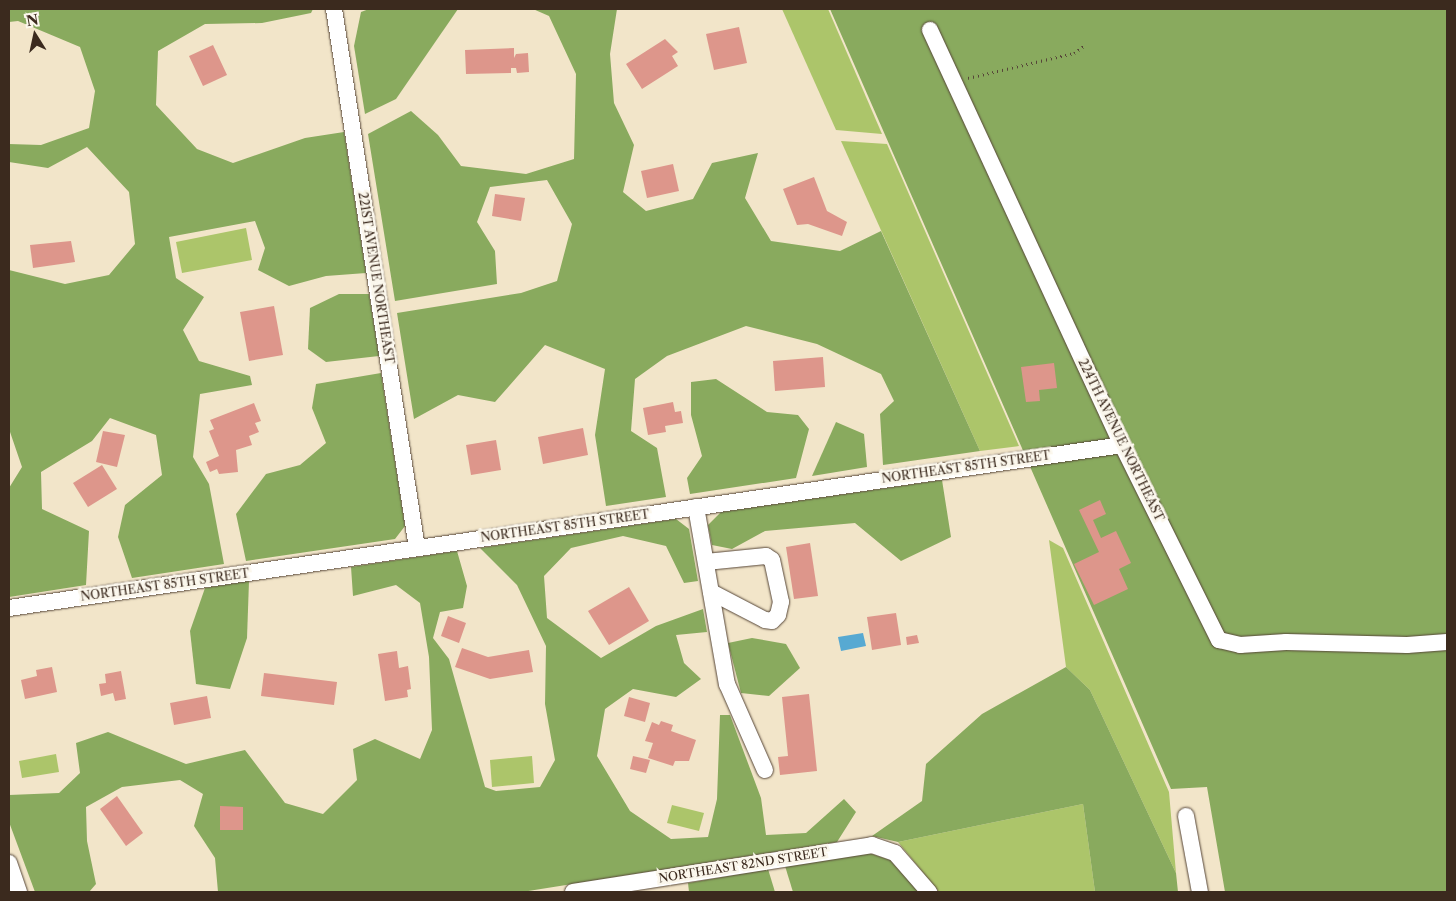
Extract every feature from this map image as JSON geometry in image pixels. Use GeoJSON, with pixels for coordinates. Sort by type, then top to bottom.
{"type":"FeatureCollection","features":[{"type":"Feature","properties":{"kind":"street","name":"221ST AVENUE NORTHEAST"},"geometry":{"type":"LineString","coordinates":[[334,9],[417,548]]}},
{"type":"Feature","properties":{"kind":"street","name":"224TH AVENUE NORTHEAST"},"geometry":{"type":"LineString","coordinates":[[930,30],[1122,444],[1219,640],[1240,645],[1286,642],[1407,645],[1447,642]]}},
{"type":"Feature","properties":{"kind":"street","name":"NORTHEAST 85TH STREET"},"geometry":{"type":"LineString","coordinates":[[9,608],[1122,444]]}},
{"type":"Feature","properties":{"kind":"street"},"geometry":{"type":"LineString","coordinates":[[696,507],[727,684],[765,770]]}},
{"type":"Feature","properties":{"kind":"street"},"geometry":{"type":"LineString","coordinates":[[706,562],[766,556],[772,560],[781,602],[778,615],[772,621],[766,620],[711,592]]}},
{"type":"Feature","properties":{"kind":"street"},"geometry":{"type":"LineString","coordinates":[[1186,816],[1200,892]]}},
{"type":"Feature","properties":{"kind":"street","name":"NORTHEAST 82ND STREET"},"geometry":{"type":"LineString","coordinates":[[573,892],[872,845],[895,853],[929,892]]}},
{"type":"Feature","properties":{"kind":"street"},"geometry":{"type":"LineString","coordinates":[[9,863],[19,892]]}},
{"type":"Feature","properties":{"kind":"path"},"geometry":{"type":"LineString","coordinates":[[954,82],[1074,54],[1086,45]]}},
{"type":"Feature","properties":{"kind":"green space"},"geometry":{"type":"Polygon","coordinates":[[[9,9],[313,9],[311,13],[262,23],[205,24],[158,51],[156,105],[197,149],[233,163],[305,138],[344,132],[366,273],[326,276],[289,286],[258,270],[265,248],[255,221],[169,237],[176,278],[204,297],[183,330],[199,361],[250,376],[252,385],[200,394],[193,457],[209,484],[224,564],[132,578],[118,537],[125,505],[162,475],[156,435],[110,418],[92,441],[41,472],[42,509],[89,531],[86,585],[9,597],[9,488],[22,467],[9,429],[9,270],[65,284],[109,275],[135,244],[129,192],[87,147],[48,168],[9,162],[9,144],[41,145],[89,128],[95,91],[80,47],[18,21],[9,22],[9,9]]]}},
{"type":"Feature","properties":{"kind":"green space"},"geometry":{"type":"Polygon","coordinates":[[[369,9],[458,9],[396,99],[365,114],[354,46],[361,12],[369,9]]]}},
{"type":"Feature","properties":{"kind":"green space"},"geometry":{"type":"Polygon","coordinates":[[[533,9],[617,9],[610,54],[614,103],[634,145],[623,192],[646,211],[693,199],[712,163],[758,153],[745,198],[771,241],[840,251],[881,231],[980,451],[883,465],[880,414],[894,401],[881,374],[817,344],[746,326],[667,356],[635,379],[631,431],[657,448],[666,497],[606,506],[595,435],[605,369],[545,345],[495,402],[458,395],[414,419],[397,313],[521,293],[557,281],[572,224],[547,180],[490,187],[477,222],[495,251],[497,284],[395,301],[368,134],[411,111],[438,135],[461,166],[526,174],[574,159],[576,74],[549,16],[533,9]]]}},
{"type":"Feature","properties":{"kind":"green space"},"geometry":{"type":"Polygon","coordinates":[[[782,9],[828,9],[882,134],[836,130],[782,9]]]}},
{"type":"Feature","properties":{"kind":"green space"},"geometry":{"type":"Polygon","coordinates":[[[830,9],[1447,9],[1447,892],[1225,892],[1207,787],[1171,789],[830,9]]]}},
{"type":"Feature","properties":{"kind":"green space"},"geometry":{"type":"Polygon","coordinates":[[[841,141],[887,144],[1019,446],[980,451],[841,141]]]}},
{"type":"Feature","properties":{"kind":"green space"},"geometry":{"type":"Polygon","coordinates":[[[246,228],[252,260],[182,273],[176,242],[246,228]]]}},
{"type":"Feature","properties":{"kind":"green space"},"geometry":{"type":"Polygon","coordinates":[[[339,294],[369,294],[379,356],[326,362],[308,349],[310,308],[339,294]]]}},
{"type":"Feature","properties":{"kind":"green space"},"geometry":{"type":"Polygon","coordinates":[[[381,373],[405,526],[395,539],[246,561],[236,514],[266,474],[300,465],[326,443],[312,408],[316,384],[381,373]]]}},
{"type":"Feature","properties":{"kind":"green space"},"geometry":{"type":"Polygon","coordinates":[[[716,379],[767,412],[798,415],[809,429],[796,478],[690,494],[687,478],[702,456],[691,415],[691,382],[716,379]]]}},
{"type":"Feature","properties":{"kind":"green space"},"geometry":{"type":"Polygon","coordinates":[[[836,422],[864,434],[867,467],[812,476],[836,422]]]}},
{"type":"Feature","properties":{"kind":"green space"},"geometry":{"type":"Polygon","coordinates":[[[942,480],[951,537],[901,561],[855,523],[765,531],[732,549],[712,545],[708,525],[721,512],[942,480]]]}},
{"type":"Feature","properties":{"kind":"green space"},"geometry":{"type":"Polygon","coordinates":[[[676,519],[689,529],[698,581],[684,583],[666,546],[623,536],[571,548],[544,576],[547,618],[601,658],[656,626],[703,609],[707,632],[676,635],[684,663],[701,679],[676,697],[633,689],[605,709],[597,756],[630,811],[671,839],[708,837],[717,799],[720,715],[730,715],[761,798],[766,835],[806,833],[844,799],[856,812],[837,842],[522,892],[218,892],[215,858],[194,826],[203,794],[180,780],[122,787],[86,807],[87,841],[96,884],[89,892],[35,892],[9,822],[9,795],[59,793],[80,773],[76,743],[108,732],[186,764],[245,750],[285,803],[323,814],[357,780],[353,749],[375,739],[420,759],[432,730],[429,657],[420,603],[396,585],[353,596],[351,567],[457,551],[467,586],[463,608],[440,612],[433,638],[449,659],[485,787],[496,791],[540,787],[555,760],[545,704],[546,646],[517,585],[480,548],[676,519]]]}},
{"type":"Feature","properties":{"kind":"green space"},"geometry":{"type":"Polygon","coordinates":[[[1049,540],[1063,548],[1169,792],[1176,873],[1090,690],[1066,667],[1049,540]]]}},
{"type":"Feature","properties":{"kind":"green space"},"geometry":{"type":"Polygon","coordinates":[[[249,581],[247,638],[230,689],[196,684],[190,631],[205,588],[249,581]]]}},
{"type":"Feature","properties":{"kind":"green space"},"geometry":{"type":"Polygon","coordinates":[[[752,638],[786,644],[800,668],[769,696],[741,693],[728,643],[752,638]]]}},
{"type":"Feature","properties":{"kind":"green space"},"geometry":{"type":"Polygon","coordinates":[[[1066,667],[1090,690],[1176,873],[1178,892],[1095,892],[1083,804],[898,842],[872,836],[922,801],[926,764],[982,714],[1066,667]]]}},
{"type":"Feature","properties":{"kind":"green space"},"geometry":{"type":"Polygon","coordinates":[[[56,754],[59,772],[22,778],[19,761],[56,754]]]}},
{"type":"Feature","properties":{"kind":"green space"},"geometry":{"type":"Polygon","coordinates":[[[532,756],[534,783],[492,787],[490,760],[532,756]]]}},
{"type":"Feature","properties":{"kind":"green space"},"geometry":{"type":"Polygon","coordinates":[[[1083,804],[1095,892],[939,892],[898,842],[1083,804]]]}},
{"type":"Feature","properties":{"kind":"green space"},"geometry":{"type":"Polygon","coordinates":[[[672,805],[704,813],[699,831],[667,823],[672,805]]]}},
{"type":"Feature","properties":{"kind":"green space"},"geometry":{"type":"Polygon","coordinates":[[[866,852],[890,860],[919,892],[793,892],[785,866],[866,852]]]}},
{"type":"Feature","properties":{"kind":"green space"},"geometry":{"type":"Polygon","coordinates":[[[768,869],[775,892],[689,892],[688,883],[768,869]]]}},
{"type":"Feature","properties":{"kind":"water"},"geometry":{"type":"Polygon","coordinates":[[[863,633],[866,646],[841,651],[838,637],[863,633]]]}},
{"type":"Feature","properties":{"kind":"building"},"geometry":{"type":"Polygon","coordinates":[[[739,27],[747,63],[714,70],[706,34],[739,27]]]}},
{"type":"Feature","properties":{"kind":"building"},"geometry":{"type":"Polygon","coordinates":[[[665,39],[678,52],[672,56],[678,66],[642,89],[626,64],[665,39]]]}},
{"type":"Feature","properties":{"kind":"building"},"geometry":{"type":"Polygon","coordinates":[[[213,45],[227,75],[203,86],[189,56],[213,45]]]}},
{"type":"Feature","properties":{"kind":"building"},"geometry":{"type":"Polygon","coordinates":[[[514,48],[514,58],[516,54],[528,53],[529,72],[517,73],[516,68],[511,68],[511,73],[466,74],[465,50],[514,48]]]}},
{"type":"Feature","properties":{"kind":"building"},"geometry":{"type":"Polygon","coordinates":[[[673,164],[679,191],[647,198],[641,171],[673,164]]]}},
{"type":"Feature","properties":{"kind":"building"},"geometry":{"type":"Polygon","coordinates":[[[814,177],[827,211],[847,222],[842,236],[808,224],[797,225],[783,189],[814,177]]]}},
{"type":"Feature","properties":{"kind":"building"},"geometry":{"type":"Polygon","coordinates":[[[495,194],[525,198],[521,221],[492,216],[495,194]]]}},
{"type":"Feature","properties":{"kind":"building"},"geometry":{"type":"Polygon","coordinates":[[[71,241],[75,262],[33,268],[30,245],[71,241]]]}},
{"type":"Feature","properties":{"kind":"building"},"geometry":{"type":"Polygon","coordinates":[[[274,306],[283,355],[249,361],[240,312],[274,306]]]}},
{"type":"Feature","properties":{"kind":"building"},"geometry":{"type":"Polygon","coordinates":[[[823,357],[825,387],[775,391],[773,361],[823,357]]]}},
{"type":"Feature","properties":{"kind":"building"},"geometry":{"type":"Polygon","coordinates":[[[1054,363],[1057,388],[1039,390],[1040,401],[1026,402],[1021,367],[1054,363]]]}},
{"type":"Feature","properties":{"kind":"building"},"geometry":{"type":"Polygon","coordinates":[[[673,402],[675,412],[681,411],[683,423],[665,426],[666,432],[648,435],[643,408],[673,402]]]}},
{"type":"Feature","properties":{"kind":"building"},"geometry":{"type":"Polygon","coordinates":[[[254,403],[261,421],[255,423],[259,432],[249,436],[252,445],[236,450],[238,472],[219,474],[217,469],[210,472],[206,462],[219,456],[209,431],[214,429],[210,420],[254,403]]]}},
{"type":"Feature","properties":{"kind":"building"},"geometry":{"type":"Polygon","coordinates":[[[583,428],[588,455],[543,464],[538,437],[583,428]]]}},
{"type":"Feature","properties":{"kind":"building"},"geometry":{"type":"Polygon","coordinates":[[[103,431],[125,435],[117,467],[96,462],[103,431]]]}},
{"type":"Feature","properties":{"kind":"building"},"geometry":{"type":"Polygon","coordinates":[[[496,440],[501,470],[471,475],[466,445],[496,440]]]}},
{"type":"Feature","properties":{"kind":"building"},"geometry":{"type":"Polygon","coordinates":[[[102,465],[117,489],[88,507],[73,483],[102,465]]]}},
{"type":"Feature","properties":{"kind":"building"},"geometry":{"type":"Polygon","coordinates":[[[1100,500],[1106,514],[1093,520],[1101,538],[1116,531],[1131,563],[1119,569],[1128,589],[1094,605],[1074,564],[1099,552],[1079,510],[1100,500]]]}},
{"type":"Feature","properties":{"kind":"building"},"geometry":{"type":"Polygon","coordinates":[[[810,543],[818,596],[794,599],[786,547],[810,543]]]}},
{"type":"Feature","properties":{"kind":"building"},"geometry":{"type":"Polygon","coordinates":[[[629,587],[649,621],[609,645],[588,611],[629,587]]]}},
{"type":"Feature","properties":{"kind":"building"},"geometry":{"type":"Polygon","coordinates":[[[896,613],[901,645],[872,650],[867,617],[896,613]]]}},
{"type":"Feature","properties":{"kind":"building"},"geometry":{"type":"Polygon","coordinates":[[[448,616],[466,623],[459,643],[441,636],[448,616]]]}},
{"type":"Feature","properties":{"kind":"building"},"geometry":{"type":"Polygon","coordinates":[[[917,635],[919,643],[907,645],[906,637],[917,635]]]}},
{"type":"Feature","properties":{"kind":"building"},"geometry":{"type":"Polygon","coordinates":[[[462,648],[488,657],[529,650],[533,672],[490,679],[455,667],[462,648]]]}},
{"type":"Feature","properties":{"kind":"building"},"geometry":{"type":"Polygon","coordinates":[[[397,651],[399,668],[408,666],[411,689],[407,690],[408,697],[385,701],[378,654],[397,651]]]}},
{"type":"Feature","properties":{"kind":"building"},"geometry":{"type":"Polygon","coordinates":[[[52,667],[57,692],[25,699],[21,680],[37,676],[36,670],[52,667]]]}},
{"type":"Feature","properties":{"kind":"building"},"geometry":{"type":"Polygon","coordinates":[[[121,671],[126,699],[115,701],[113,693],[101,696],[99,684],[106,683],[105,674],[121,671]]]}},
{"type":"Feature","properties":{"kind":"building"},"geometry":{"type":"Polygon","coordinates":[[[264,673],[337,682],[334,705],[261,696],[264,673]]]}},
{"type":"Feature","properties":{"kind":"building"},"geometry":{"type":"Polygon","coordinates":[[[809,694],[817,771],[780,775],[778,757],[788,756],[782,697],[809,694]]]}},
{"type":"Feature","properties":{"kind":"building"},"geometry":{"type":"Polygon","coordinates":[[[207,696],[211,718],[174,725],[170,703],[207,696]]]}},
{"type":"Feature","properties":{"kind":"building"},"geometry":{"type":"Polygon","coordinates":[[[629,697],[650,703],[645,722],[624,716],[629,697]]]}},
{"type":"Feature","properties":{"kind":"building"},"geometry":{"type":"Polygon","coordinates":[[[661,721],[673,725],[671,731],[696,740],[689,761],[675,761],[673,766],[648,758],[653,743],[645,741],[652,722],[659,725],[661,721]]]}},
{"type":"Feature","properties":{"kind":"building"},"geometry":{"type":"Polygon","coordinates":[[[633,756],[650,760],[646,773],[630,769],[633,756]]]}},
{"type":"Feature","properties":{"kind":"building"},"geometry":{"type":"Polygon","coordinates":[[[117,796],[143,833],[126,846],[100,809],[117,796]]]}},
{"type":"Feature","properties":{"kind":"building"},"geometry":{"type":"Polygon","coordinates":[[[220,806],[243,807],[243,830],[220,830],[220,806]]]}}]}
